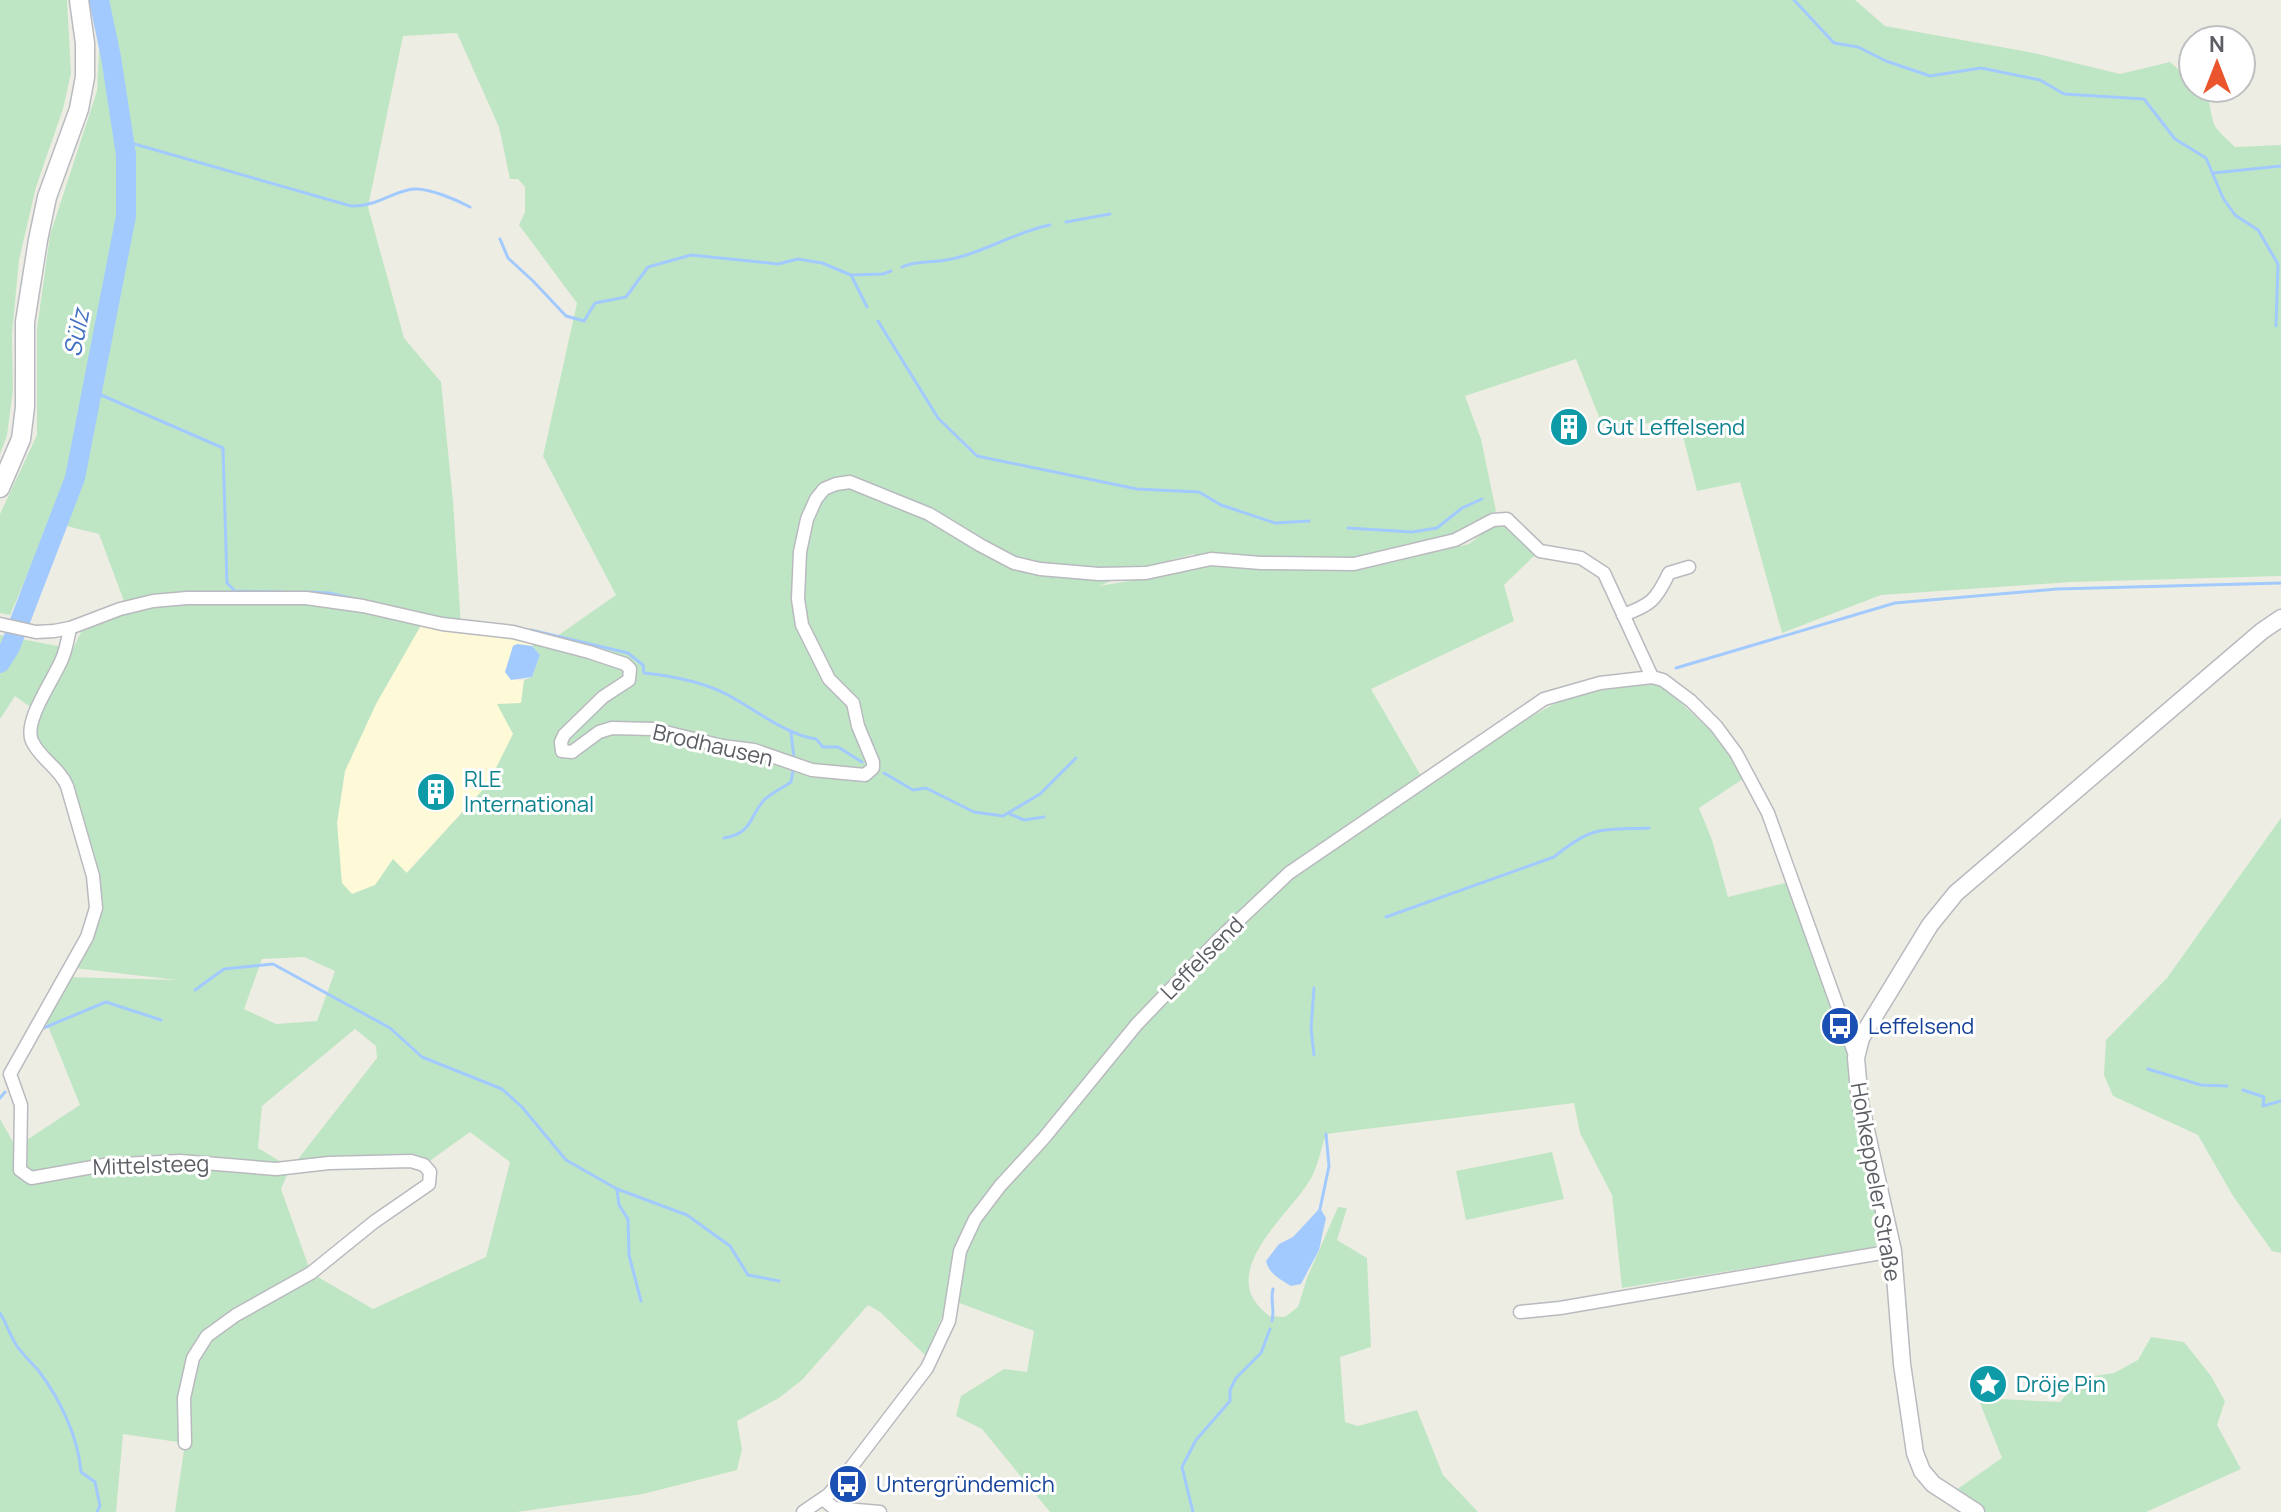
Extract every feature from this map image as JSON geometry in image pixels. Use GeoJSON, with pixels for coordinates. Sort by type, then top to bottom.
{"type":"FeatureCollection","features":[{"type":"Feature","properties":{"kind":"main road"},"geometry":{"type":"LineString","coordinates":[[0,488],[21,439],[25,407],[25,322],[38,240],[47,197],[79,109],[85,77],[85,43],[79,0]]}},
{"type":"Feature","properties":{"kind":"street","name":"Brodhausen"},"geometry":{"type":"LineString","coordinates":[[0,624],[36,632],[70,628],[120,609],[153,601],[306,598],[363,606],[442,624],[513,632],[589,652],[625,664],[630,669],[629,680],[603,697],[564,735],[562,751],[572,752],[599,732],[612,728],[653,729],[722,746],[754,750],[812,770],[865,775],[873,768],[873,762],[858,726],[853,703],[829,679],[802,625],[798,599],[800,552],[807,519],[824,489],[850,482],[929,514],[1014,563],[1040,569],[1099,574],[1146,573],[1211,559],[1354,564],[1455,540],[1493,520],[1507,519],[1540,551],[1581,558],[1604,573],[1623,615]]}},
{"type":"Feature","properties":{"kind":"street"},"geometry":{"type":"LineString","coordinates":[[1689,567],[1669,573],[1656,599],[1623,615],[1652,677],[1672,686],[1716,726],[1760,792],[1856,1058]]}},
{"type":"Feature","properties":{"kind":"street","name":"Hohkeppeler Straße"},"geometry":{"type":"LineString","coordinates":[[1976,1512],[1933,1484],[1922,1471],[1915,1453],[1902,1364],[1893,1251],[1860,1103],[1856,1058],[1861,1038],[1930,925],[1956,893],[2281,618]]}},
{"type":"Feature","properties":{"kind":"street","name":"Mittelsteeg"},"geometry":{"type":"LineString","coordinates":[[70,628],[64,656],[35,713],[30,733],[38,750],[62,773],[67,786],[93,876],[96,908],[87,937],[10,1074],[21,1105],[20,1170],[31,1178],[104,1165],[180,1161],[276,1169],[329,1163],[411,1161],[424,1165],[430,1172],[429,1184],[374,1222],[311,1273],[236,1315],[207,1336],[193,1358],[184,1398],[185,1443]]}},
{"type":"Feature","properties":{"kind":"street","name":"Leffelsend"},"geometry":{"type":"LineString","coordinates":[[823,1499],[851,1469],[927,1368],[949,1321],[965,1236],[975,1219],[1110,1055],[1219,939],[1289,873],[1544,699],[1609,681],[1652,677]]}},
{"type":"Feature","properties":{"kind":"street"},"geometry":{"type":"LineString","coordinates":[[1520,1312],[1560,1308],[1893,1251]]}},
{"type":"Feature","properties":{"kind":"street"},"geometry":{"type":"LineString","coordinates":[[803,1512],[823,1499],[834,1508],[880,1512]]}},
{"type":"Feature","properties":{"kind":"shaded area"},"geometry":{"type":"Polygon","coordinates":[[[424,620],[536,642],[532,646],[513,646],[505,672],[519,681],[524,680],[521,704],[513,734],[488,784],[406,873],[352,894],[341,883],[337,823],[345,771],[376,704],[424,620]]]}},
{"type":"Feature","properties":{"kind":"green space"},"geometry":{"type":"Polygon","coordinates":[[[0,0],[67,0],[71,73],[63,109],[36,187],[19,260],[12,334],[13,390],[7,435],[0,454],[0,0]]]}},
{"type":"Feature","properties":{"kind":"green space"},"geometry":{"type":"Polygon","coordinates":[[[92,0],[1855,0],[1885,26],[2034,53],[2120,74],[2170,62],[2177,68],[2177,104],[2209,104],[2215,126],[2235,147],[2281,145],[2281,576],[2071,582],[1881,595],[1782,633],[1740,482],[1697,491],[1678,417],[1605,432],[1576,359],[1465,396],[1481,439],[1496,511],[1445,538],[1353,559],[1337,558],[1338,569],[1360,570],[1469,544],[1492,526],[1503,526],[1512,530],[1535,555],[1504,585],[1514,621],[1371,689],[1421,776],[1284,869],[1213,936],[1129,1025],[1136,1034],[1223,943],[1294,878],[1504,732],[1566,697],[1648,682],[1664,687],[1710,730],[1746,777],[1699,808],[1712,840],[1728,897],[1789,882],[1847,1051],[1855,1115],[1884,1235],[1874,1248],[1622,1288],[1612,1195],[1580,1133],[1574,1103],[1326,1134],[1310,1180],[1271,1230],[1254,1258],[1249,1272],[1251,1295],[1269,1316],[1285,1317],[1298,1307],[1307,1278],[1338,1207],[1347,1208],[1337,1240],[1367,1258],[1371,1347],[1340,1357],[1345,1422],[1358,1426],[1417,1410],[1443,1475],[1478,1512],[1050,1512],[982,1429],[956,1416],[961,1396],[1004,1369],[1027,1372],[1034,1331],[949,1299],[926,1356],[880,1312],[868,1305],[802,1380],[779,1398],[737,1421],[742,1449],[737,1470],[643,1494],[517,1512],[175,1512],[185,1443],[123,1434],[116,1512],[0,1512],[0,1119],[16,1147],[80,1105],[44,1016],[67,977],[177,980],[74,968],[96,924],[72,786],[39,742],[37,732],[40,717],[82,630],[128,612],[99,534],[50,522],[10,615],[0,613],[0,514],[37,435],[37,329],[50,235],[97,91],[99,49],[92,0]],[[457,33],[403,36],[368,207],[404,338],[441,382],[461,626],[424,620],[376,704],[345,771],[337,823],[342,883],[352,894],[375,885],[393,859],[407,873],[488,784],[513,734],[497,704],[521,703],[524,680],[532,677],[540,655],[532,646],[536,642],[550,641],[616,595],[543,456],[577,303],[519,225],[525,212],[525,187],[518,179],[510,179],[499,127],[457,33]],[[1194,554],[1145,567],[1099,586],[1147,578],[1197,565],[1194,554]],[[304,957],[262,959],[244,1009],[276,1024],[317,1021],[335,971],[304,957]],[[355,1029],[262,1106],[258,1148],[291,1168],[377,1058],[376,1046],[355,1029]],[[470,1132],[424,1165],[290,1168],[281,1189],[311,1273],[373,1309],[486,1257],[510,1162],[470,1132]]]}},
{"type":"Feature","properties":{"kind":"green space"},"geometry":{"type":"Polygon","coordinates":[[[0,635],[58,646],[60,656],[32,708],[15,696],[0,719],[0,635]]]}},
{"type":"Feature","properties":{"kind":"green space"},"geometry":{"type":"Polygon","coordinates":[[[2281,818],[2281,1253],[2272,1251],[2233,1196],[2198,1135],[2113,1096],[2104,1075],[2106,1040],[2167,978],[2281,818]]]}},
{"type":"Feature","properties":{"kind":"green space"},"geometry":{"type":"Polygon","coordinates":[[[1552,1152],[1564,1199],[1466,1220],[1456,1171],[1552,1152]]]}},
{"type":"Feature","properties":{"kind":"green space"},"geometry":{"type":"Polygon","coordinates":[[[2151,1337],[2184,1342],[2211,1376],[2225,1401],[2217,1425],[2241,1469],[2146,1512],[1986,1512],[1953,1492],[2002,1458],[1978,1398],[2060,1402],[2081,1378],[2114,1373],[2138,1360],[2151,1337]]]}},
{"type":"Feature","properties":{"kind":"water"},"geometry":{"type":"Polygon","coordinates":[[[513,646],[532,646],[540,655],[532,677],[511,680],[505,672],[513,646]]]}},
{"type":"Feature","properties":{"kind":"water"},"geometry":{"type":"Polygon","coordinates":[[[1320,1208],[1326,1218],[1319,1250],[1301,1284],[1291,1286],[1272,1273],[1266,1261],[1279,1244],[1293,1237],[1320,1208]]]}},
{"type":"Feature","properties":{"kind":"waterway","name":"Sülz"},"geometry":{"type":"LineString","coordinates":[[0,663],[10,647],[75,478],[126,216],[126,155],[99,0]]}},
{"type":"Feature","properties":{"kind":"waterway"},"geometry":{"type":"LineString","coordinates":[[1794,0],[1834,43],[1858,47],[1886,61],[1930,76],[1981,68],[2040,80],[2064,94],[2144,99],[2175,139],[2206,158],[2223,198],[2235,215],[2258,230],[2278,264],[2276,326]]}},
{"type":"Feature","properties":{"kind":"waterway"},"geometry":{"type":"LineString","coordinates":[[124,141],[351,206],[420,189],[470,207]]}},
{"type":"Feature","properties":{"kind":"waterway"},"geometry":{"type":"LineString","coordinates":[[2213,173],[2281,166]]}},
{"type":"Feature","properties":{"kind":"waterway"},"geometry":{"type":"LineString","coordinates":[[1066,222],[1110,214]]}},
{"type":"Feature","properties":{"kind":"waterway"},"geometry":{"type":"LineString","coordinates":[[902,267],[959,257],[1050,225]]}},
{"type":"Feature","properties":{"kind":"waterway"},"geometry":{"type":"LineString","coordinates":[[500,239],[508,258],[566,316],[584,321],[595,303],[626,297],[648,267],[691,255],[778,264],[798,259],[822,263],[851,275],[867,307]]}},
{"type":"Feature","properties":{"kind":"waterway"},"geometry":{"type":"LineString","coordinates":[[851,275],[891,271]]}},
{"type":"Feature","properties":{"kind":"waterway"},"geometry":{"type":"LineString","coordinates":[[878,321],[938,418],[977,456],[1137,489],[1199,492],[1221,505],[1275,523],[1309,521]]}},
{"type":"Feature","properties":{"kind":"waterway"},"geometry":{"type":"LineString","coordinates":[[92,391],[223,448],[227,583],[235,591],[284,592]]}},
{"type":"Feature","properties":{"kind":"waterway"},"geometry":{"type":"LineString","coordinates":[[1348,528],[1412,532],[1437,528],[1462,508],[1482,499]]}},
{"type":"Feature","properties":{"kind":"waterway"},"geometry":{"type":"LineString","coordinates":[[1676,668],[1895,603],[2057,589],[2281,583]]}},
{"type":"Feature","properties":{"kind":"waterway"},"geometry":{"type":"LineString","coordinates":[[308,592],[355,599]]}},
{"type":"Feature","properties":{"kind":"waterway"},"geometry":{"type":"LineString","coordinates":[[531,630],[628,653],[643,665],[644,673],[687,680],[718,690],[782,727],[816,739],[823,747],[838,747],[862,762]]}},
{"type":"Feature","properties":{"kind":"waterway"},"geometry":{"type":"LineString","coordinates":[[791,733],[794,757]]}},
{"type":"Feature","properties":{"kind":"waterway"},"geometry":{"type":"LineString","coordinates":[[884,773],[913,790],[926,788],[974,812],[1003,816],[1040,794],[1076,758]]}},
{"type":"Feature","properties":{"kind":"waterway"},"geometry":{"type":"LineString","coordinates":[[724,838],[745,829],[764,800],[791,782],[793,771]]}},
{"type":"Feature","properties":{"kind":"waterway"},"geometry":{"type":"LineString","coordinates":[[1010,814],[1024,820],[1044,817]]}},
{"type":"Feature","properties":{"kind":"waterway"},"geometry":{"type":"LineString","coordinates":[[1386,917],[1554,857],[1589,834],[1649,828]]}},
{"type":"Feature","properties":{"kind":"waterway"},"geometry":{"type":"LineString","coordinates":[[195,990],[224,969],[273,964],[390,1028],[422,1057],[502,1089],[522,1107],[566,1160],[617,1189],[687,1215],[730,1246],[748,1275],[779,1281]]}},
{"type":"Feature","properties":{"kind":"waterway"},"geometry":{"type":"LineString","coordinates":[[1314,988],[1311,1028],[1314,1055]]}},
{"type":"Feature","properties":{"kind":"waterway"},"geometry":{"type":"LineString","coordinates":[[41,1029],[106,1002],[161,1020]]}},
{"type":"Feature","properties":{"kind":"waterway"},"geometry":{"type":"LineString","coordinates":[[2148,1069],[2201,1085],[2227,1086]]}},
{"type":"Feature","properties":{"kind":"waterway"},"geometry":{"type":"LineString","coordinates":[[2243,1090],[2264,1097],[2263,1106],[2281,1101]]}},
{"type":"Feature","properties":{"kind":"waterway"},"geometry":{"type":"LineString","coordinates":[[0,1098],[5,1092]]}},
{"type":"Feature","properties":{"kind":"waterway"},"geometry":{"type":"LineString","coordinates":[[1320,1209],[1329,1166],[1326,1134]]}},
{"type":"Feature","properties":{"kind":"waterway"},"geometry":{"type":"LineString","coordinates":[[617,1190],[619,1205],[628,1219],[629,1255],[641,1301]]}},
{"type":"Feature","properties":{"kind":"waterway"},"geometry":{"type":"LineString","coordinates":[[1272,1321],[1273,1289]]}},
{"type":"Feature","properties":{"kind":"waterway"},"geometry":{"type":"LineString","coordinates":[[0,1313],[17,1346],[54,1393],[72,1432],[81,1472],[95,1482],[100,1506],[97,1512]]}},
{"type":"Feature","properties":{"kind":"waterway"},"geometry":{"type":"LineString","coordinates":[[1193,1512],[1182,1467],[1196,1440],[1230,1401],[1230,1390],[1236,1378],[1261,1353],[1270,1329]]}},
{"type":"Feature","properties":{"kind":"place","name":"Gut Leffelsend"},"geometry":{"type":"Point","coordinates":[1569,427]}},
{"type":"Feature","properties":{"kind":"place","name":"RLE International"},"geometry":{"type":"Point","coordinates":[436,792]}},
{"type":"Feature","properties":{"kind":"place","name":"Leffelsend"},"geometry":{"type":"Point","coordinates":[1840,1026]}},
{"type":"Feature","properties":{"kind":"place","name":"Dröje Pin"},"geometry":{"type":"Point","coordinates":[1988,1384]}},
{"type":"Feature","properties":{"kind":"place","name":"Untergründemich"},"geometry":{"type":"Point","coordinates":[848,1484]}}]}
